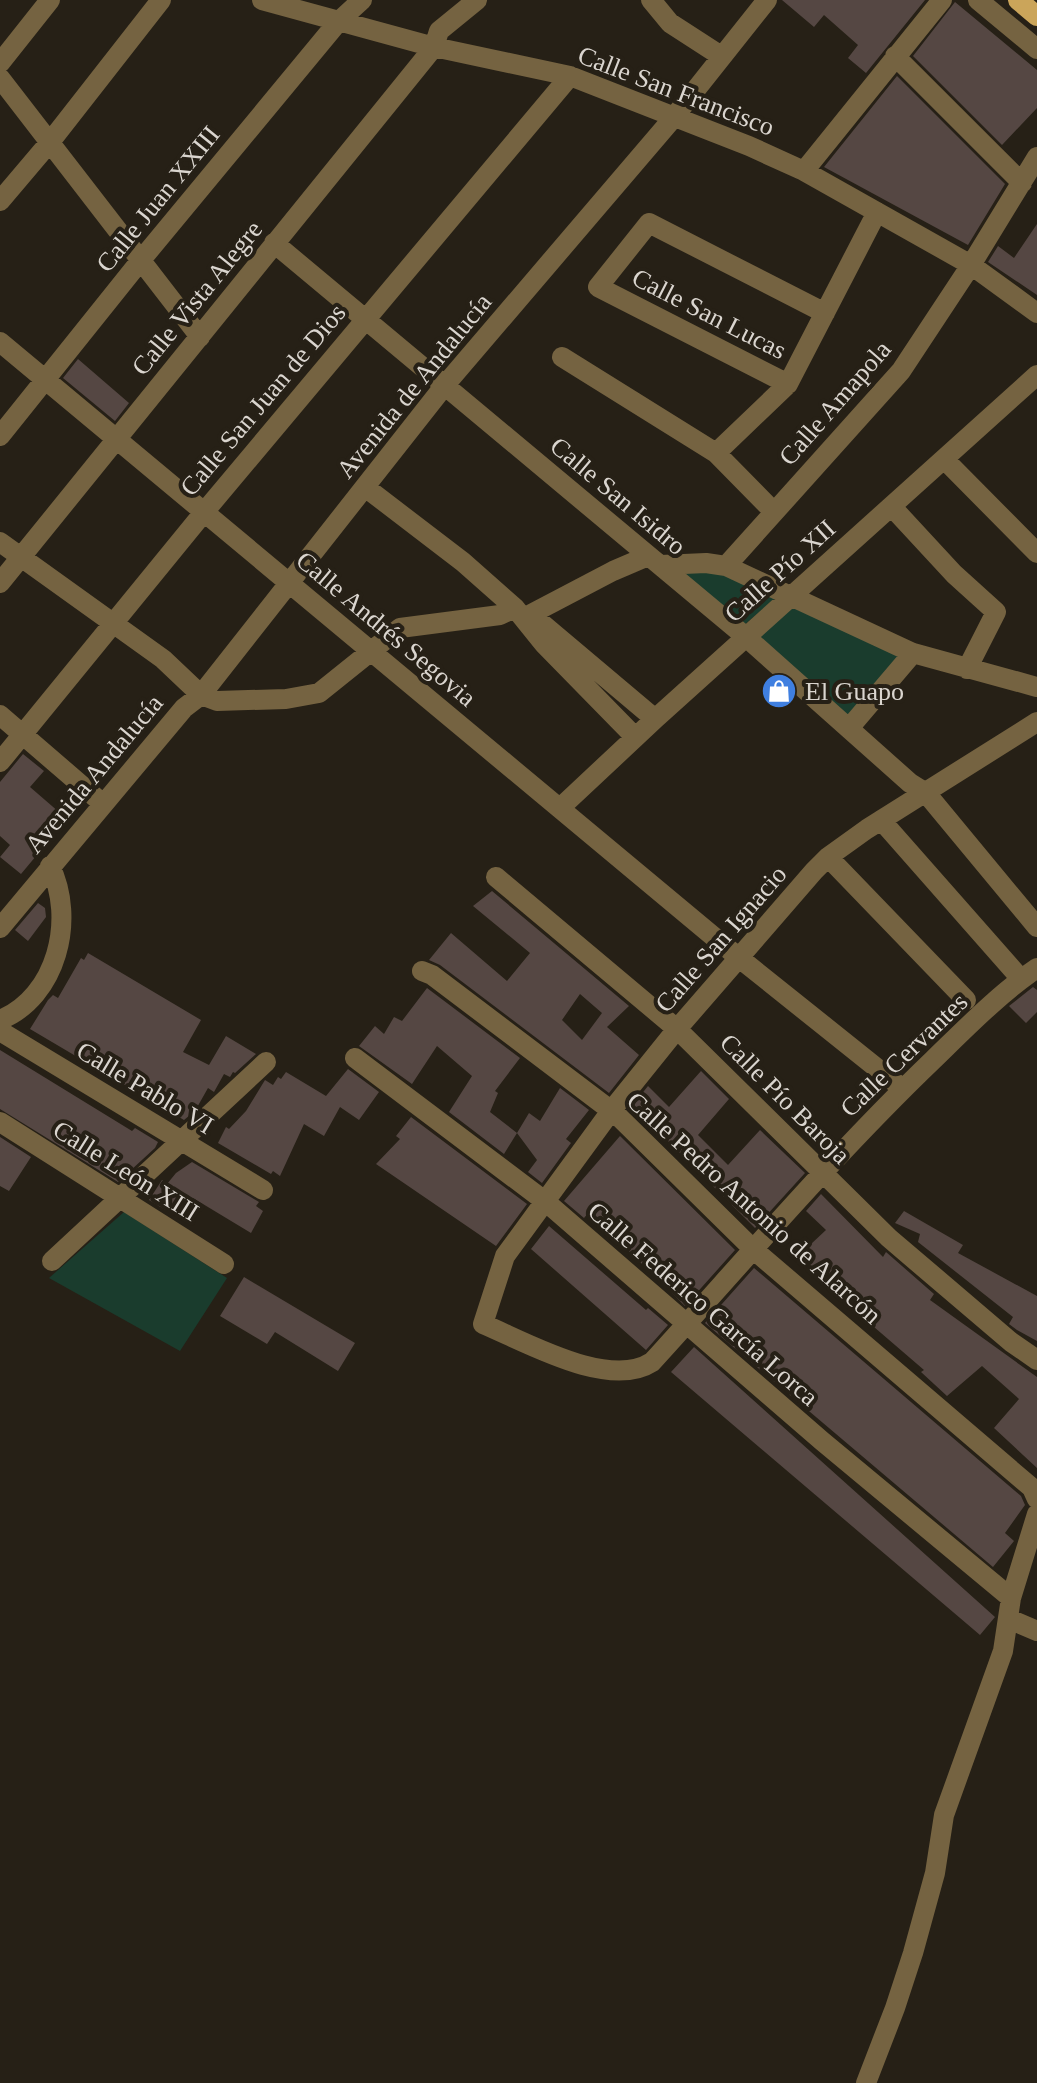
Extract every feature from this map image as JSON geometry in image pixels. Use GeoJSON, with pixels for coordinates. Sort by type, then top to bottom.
{"type":"FeatureCollection","features":[{"type":"Feature","properties":{"kind":"street"},"geometry":{"type":"LineString","coordinates":[[0,63],[50,0]]}},
{"type":"Feature","properties":{"kind":"street"},"geometry":{"type":"LineString","coordinates":[[0,201],[161,0]]}},
{"type":"Feature","properties":{"kind":"street","name":"Calle San Francisco"},"geometry":{"type":"LineString","coordinates":[[262,0],[434,47],[570,76],[674,117],[804,171],[971,265],[1037,313]]}},
{"type":"Feature","properties":{"kind":"street","name":"Calle Juan XXIII"},"geometry":{"type":"LineString","coordinates":[[0,436],[338,22],[362,0]]}},
{"type":"Feature","properties":{"kind":"street","name":"Calle Vista Alegre"},"geometry":{"type":"LineString","coordinates":[[0,583],[434,47],[439,31],[477,0]]}},
{"type":"Feature","properties":{"kind":"street"},"geometry":{"type":"LineString","coordinates":[[651,0],[670,23],[721,56]]}},
{"type":"Feature","properties":{"kind":"street"},"geometry":{"type":"LineString","coordinates":[[674,117],[767,0]]}},
{"type":"Feature","properties":{"kind":"street"},"geometry":{"type":"LineString","coordinates":[[804,171],[942,0]]}},
{"type":"Feature","properties":{"kind":"street"},"geometry":{"type":"LineString","coordinates":[[978,0],[1037,49]]}},
{"type":"Feature","properties":{"kind":"street"},"geometry":{"type":"LineString","coordinates":[[895,56],[1022,183]]}},
{"type":"Feature","properties":{"kind":"street","name":"Calle San Juan de Dios"},"geometry":{"type":"LineString","coordinates":[[0,762],[365,318],[570,76]]}},
{"type":"Feature","properties":{"kind":"street"},"geometry":{"type":"LineString","coordinates":[[0,78],[200,337]]}},
{"type":"Feature","properties":{"kind":"street","name":"Avenida de Andalucía"},"geometry":{"type":"LineString","coordinates":[[201,695],[445,385],[674,117]]}},
{"type":"Feature","properties":{"kind":"street","name":"Calle Amapola"},"geometry":{"type":"LineString","coordinates":[[726,566],[901,371],[1037,157]]}},
{"type":"Feature","properties":{"kind":"street"},"geometry":{"type":"LineString","coordinates":[[716,453],[788,384],[877,212]]}},
{"type":"Feature","properties":{"kind":"street","name":"Calle San Lucas"},"geometry":{"type":"LineString","coordinates":[[788,384],[598,287],[649,223],[825,313]]}},
{"type":"Feature","properties":{"kind":"street","name":"Calle San Isidro"},"geometry":{"type":"LineString","coordinates":[[274,243],[746,637],[910,783],[926,793],[1037,927]]}},
{"type":"Feature","properties":{"kind":"street","name":"Calle Andrés Segovia"},"geometry":{"type":"LineString","coordinates":[[0,342],[738,957],[903,1089]]}},
{"type":"Feature","properties":{"kind":"street"},"geometry":{"type":"LineString","coordinates":[[562,357],[716,453],[774,512]]}},
{"type":"Feature","properties":{"kind":"street","name":"Calle Pío XII"},"geometry":{"type":"LineString","coordinates":[[560,808],[1037,375]]}},
{"type":"Feature","properties":{"kind":"street"},"geometry":{"type":"LineString","coordinates":[[944,459],[1037,553]]}},
{"type":"Feature","properties":{"kind":"street"},"geometry":{"type":"LineString","coordinates":[[365,487],[463,562],[655,719]]}},
{"type":"Feature","properties":{"kind":"street"},"geometry":{"type":"LineString","coordinates":[[892,507],[954,574],[996,612],[967,669]]}},
{"type":"Feature","properties":{"kind":"street"},"geometry":{"type":"LineString","coordinates":[[0,542],[163,659],[201,695],[217,701],[286,699],[319,693],[400,628],[524,614],[613,571],[654,560],[726,566],[913,653],[1037,687]]}},
{"type":"Feature","properties":{"kind":"street"},"geometry":{"type":"LineString","coordinates":[[524,614],[544,644],[635,737]]}},
{"type":"Feature","properties":{"kind":"street"},"geometry":{"type":"LineString","coordinates":[[850,727],[913,653]]}},
{"type":"Feature","properties":{"kind":"street","name":"Avenida Andalucía"},"geometry":{"type":"LineString","coordinates":[[0,928],[102,803],[184,708],[201,695]]}},
{"type":"Feature","properties":{"kind":"street"},"geometry":{"type":"LineString","coordinates":[[0,715],[102,803]]}},
{"type":"Feature","properties":{"kind":"street","name":"Calle San Ignacio"},"geometry":{"type":"LineString","coordinates":[[652,1362],[640,1370],[590,1369],[483,1324],[505,1256],[611,1111],[677,1029],[828,857],[1037,722]]}},
{"type":"Feature","properties":{"kind":"street"},"geometry":{"type":"LineString","coordinates":[[881,820],[1031,976]]}},
{"type":"Feature","properties":{"kind":"street"},"geometry":{"type":"LineString","coordinates":[[828,857],[966,1000]]}},
{"type":"Feature","properties":{"kind":"street"},"geometry":{"type":"LineString","coordinates":[[0,1020],[26,1007],[46,981],[57,953],[60,901],[57,880],[50,866]]}},
{"type":"Feature","properties":{"kind":"street","name":"Calle Pío Baroja"},"geometry":{"type":"LineString","coordinates":[[496,877],[677,1029],[889,1238],[1011,1342],[1037,1360]]}},
{"type":"Feature","properties":{"kind":"street","name":"Calle Pedro Antonio de Alarcón"},"geometry":{"type":"LineString","coordinates":[[422,971],[432,975],[611,1111],[754,1250],[1032,1488],[1037,1499]]}},
{"type":"Feature","properties":{"kind":"street","name":"Calle Cervantes"},"geometry":{"type":"LineString","coordinates":[[652,1362],[903,1089],[966,1029],[1031,976]]}},
{"type":"Feature","properties":{"kind":"street","name":"Calle Pablo VI"},"geometry":{"type":"LineString","coordinates":[[0,1031],[263,1190]]}},
{"type":"Feature","properties":{"kind":"street","name":"Calle Federico García Lorca"},"geometry":{"type":"LineString","coordinates":[[355,1058],[546,1202],[686,1325],[1011,1598]]}},
{"type":"Feature","properties":{"kind":"street"},"geometry":{"type":"LineString","coordinates":[[52,1261],[266,1062]]}},
{"type":"Feature","properties":{"kind":"street","name":"Calle León XIII"},"geometry":{"type":"LineString","coordinates":[[0,1122],[224,1264]]}},
{"type":"Feature","properties":{"kind":"street"},"geometry":{"type":"LineString","coordinates":[[866,2083],[913,1953],[935,1873],[944,1815],[1003,1651],[1011,1598],[1037,1514]]}},
{"type":"Feature","properties":{"kind":"street"},"geometry":{"type":"LineString","coordinates":[[1009,1619],[1037,1631]]}},
{"type":"Feature","properties":{"kind":"green space"},"geometry":{"type":"Polygon","coordinates":[[[688,570],[727,573],[777,597],[743,626],[685,575],[688,570]]]}},
{"type":"Feature","properties":{"kind":"green space"},"geometry":{"type":"Polygon","coordinates":[[[794,605],[901,656],[849,717],[757,636],[794,605]]]}},
{"type":"Feature","properties":{"kind":"green space"},"geometry":{"type":"Polygon","coordinates":[[[124,1212],[227,1278],[180,1351],[49,1278],[124,1212]]]}},
{"type":"Feature","properties":{"kind":"building"},"geometry":{"type":"Polygon","coordinates":[[[782,0],[925,0],[866,73],[848,58],[858,45],[824,15],[814,27],[782,0]]]}},
{"type":"Feature","properties":{"kind":"building"},"geometry":{"type":"Polygon","coordinates":[[[955,2],[1037,70],[1037,108],[1002,145],[913,56],[955,2]]]}},
{"type":"Feature","properties":{"kind":"building"},"geometry":{"type":"Polygon","coordinates":[[[897,76],[1005,184],[968,245],[824,167],[897,76]]]}},
{"type":"Feature","properties":{"kind":"building"},"geometry":{"type":"Polygon","coordinates":[[[1037,224],[1037,295],[988,262],[998,246],[1014,258],[1037,224]]]}},
{"type":"Feature","properties":{"kind":"building"},"geometry":{"type":"Polygon","coordinates":[[[78,359],[129,403],[115,421],[63,378],[78,359]]]}},
{"type":"Feature","properties":{"kind":"building"},"geometry":{"type":"Polygon","coordinates":[[[23,754],[44,771],[30,787],[67,819],[21,874],[0,857],[10,845],[0,836],[0,782],[23,754]]]}},
{"type":"Feature","properties":{"kind":"building"},"geometry":{"type":"Polygon","coordinates":[[[492,891],[629,1006],[607,1027],[639,1055],[609,1093],[440,965],[429,960],[451,933],[507,981],[530,953],[473,906],[492,891]],[[580,994],[562,1020],[582,1040],[602,1013],[580,994]]]}},
{"type":"Feature","properties":{"kind":"building"},"geometry":{"type":"Polygon","coordinates":[[[38,903],[45,908],[46,917],[28,941],[15,930],[38,903]]]}},
{"type":"Feature","properties":{"kind":"building"},"geometry":{"type":"Polygon","coordinates":[[[88,953],[201,1020],[183,1052],[209,1065],[226,1036],[256,1054],[230,1077],[224,1074],[214,1092],[208,1088],[195,1111],[184,1120],[30,1029],[48,1000],[53,995],[58,998],[81,958],[84,960],[88,953]]]}},
{"type":"Feature","properties":{"kind":"building"},"geometry":{"type":"Polygon","coordinates":[[[1033,987],[1037,990],[1037,1012],[1026,1023],[1009,1006],[1033,987]]]}},
{"type":"Feature","properties":{"kind":"building"},"geometry":{"type":"Polygon","coordinates":[[[427,988],[520,1058],[495,1091],[498,1093],[490,1112],[517,1133],[504,1154],[449,1112],[472,1076],[437,1046],[412,1084],[359,1046],[375,1026],[384,1034],[394,1017],[402,1021],[427,988]]]}},
{"type":"Feature","properties":{"kind":"building"},"geometry":{"type":"Polygon","coordinates":[[[0,1050],[132,1131],[135,1128],[158,1142],[155,1148],[118,1182],[0,1109],[0,1050]]]}},
{"type":"Feature","properties":{"kind":"building"},"geometry":{"type":"Polygon","coordinates":[[[348,1069],[379,1092],[359,1120],[340,1107],[324,1136],[304,1124],[280,1176],[273,1171],[271,1174],[218,1143],[226,1127],[229,1129],[246,1111],[265,1080],[273,1085],[286,1072],[326,1096],[348,1069]]]}},
{"type":"Feature","properties":{"kind":"building"},"geometry":{"type":"Polygon","coordinates":[[[701,1071],[729,1099],[698,1135],[728,1165],[760,1130],[805,1173],[755,1228],[661,1134],[658,1137],[637,1116],[639,1114],[632,1106],[648,1086],[669,1107],[701,1071]]]}},
{"type":"Feature","properties":{"kind":"building"},"geometry":{"type":"Polygon","coordinates":[[[560,1088],[589,1110],[566,1139],[571,1143],[542,1183],[528,1172],[537,1160],[517,1133],[529,1113],[540,1121],[560,1088]]]}},
{"type":"Feature","properties":{"kind":"building"},"geometry":{"type":"Polygon","coordinates":[[[411,1117],[527,1204],[496,1246],[376,1164],[400,1139],[396,1136],[411,1117]]]}},
{"type":"Feature","properties":{"kind":"building"},"geometry":{"type":"Polygon","coordinates":[[[620,1136],[735,1250],[685,1306],[589,1212],[584,1218],[564,1201],[620,1136]]]}},
{"type":"Feature","properties":{"kind":"building"},"geometry":{"type":"Polygon","coordinates":[[[0,1137],[31,1157],[9,1191],[0,1186],[0,1137]]]}},
{"type":"Feature","properties":{"kind":"building"},"geometry":{"type":"Polygon","coordinates":[[[192,1162],[259,1202],[256,1206],[263,1211],[251,1233],[193,1198],[189,1205],[182,1201],[174,1215],[149,1200],[162,1180],[167,1184],[192,1162]]]}},
{"type":"Feature","properties":{"kind":"building"},"geometry":{"type":"Polygon","coordinates":[[[821,1194],[883,1257],[886,1252],[934,1294],[930,1300],[1037,1377],[1037,1468],[994,1428],[1019,1399],[982,1366],[947,1396],[921,1372],[924,1370],[795,1259],[826,1230],[806,1211],[821,1194]]]}},
{"type":"Feature","properties":{"kind":"building"},"geometry":{"type":"Polygon","coordinates":[[[904,1211],[963,1245],[958,1253],[1037,1296],[1037,1341],[1009,1324],[1013,1317],[918,1242],[920,1234],[895,1223],[904,1211]]]}},
{"type":"Feature","properties":{"kind":"building"},"geometry":{"type":"Polygon","coordinates":[[[549,1226],[646,1310],[648,1308],[668,1325],[646,1350],[531,1249],[549,1226]]]}},
{"type":"Feature","properties":{"kind":"building"},"geometry":{"type":"Polygon","coordinates":[[[754,1268],[1021,1496],[1025,1505],[1005,1533],[1014,1541],[993,1567],[705,1323],[754,1268]]]}},
{"type":"Feature","properties":{"kind":"building"},"geometry":{"type":"Polygon","coordinates":[[[244,1277],[355,1343],[338,1371],[275,1332],[267,1344],[220,1316],[244,1277]]]}},
{"type":"Feature","properties":{"kind":"building"},"geometry":{"type":"Polygon","coordinates":[[[694,1347],[995,1617],[980,1635],[671,1372],[694,1347]]]}},
{"type":"Feature","properties":{"kind":"place","name":"El Guapo"},"geometry":{"type":"Point","coordinates":[779,691]}}]}
